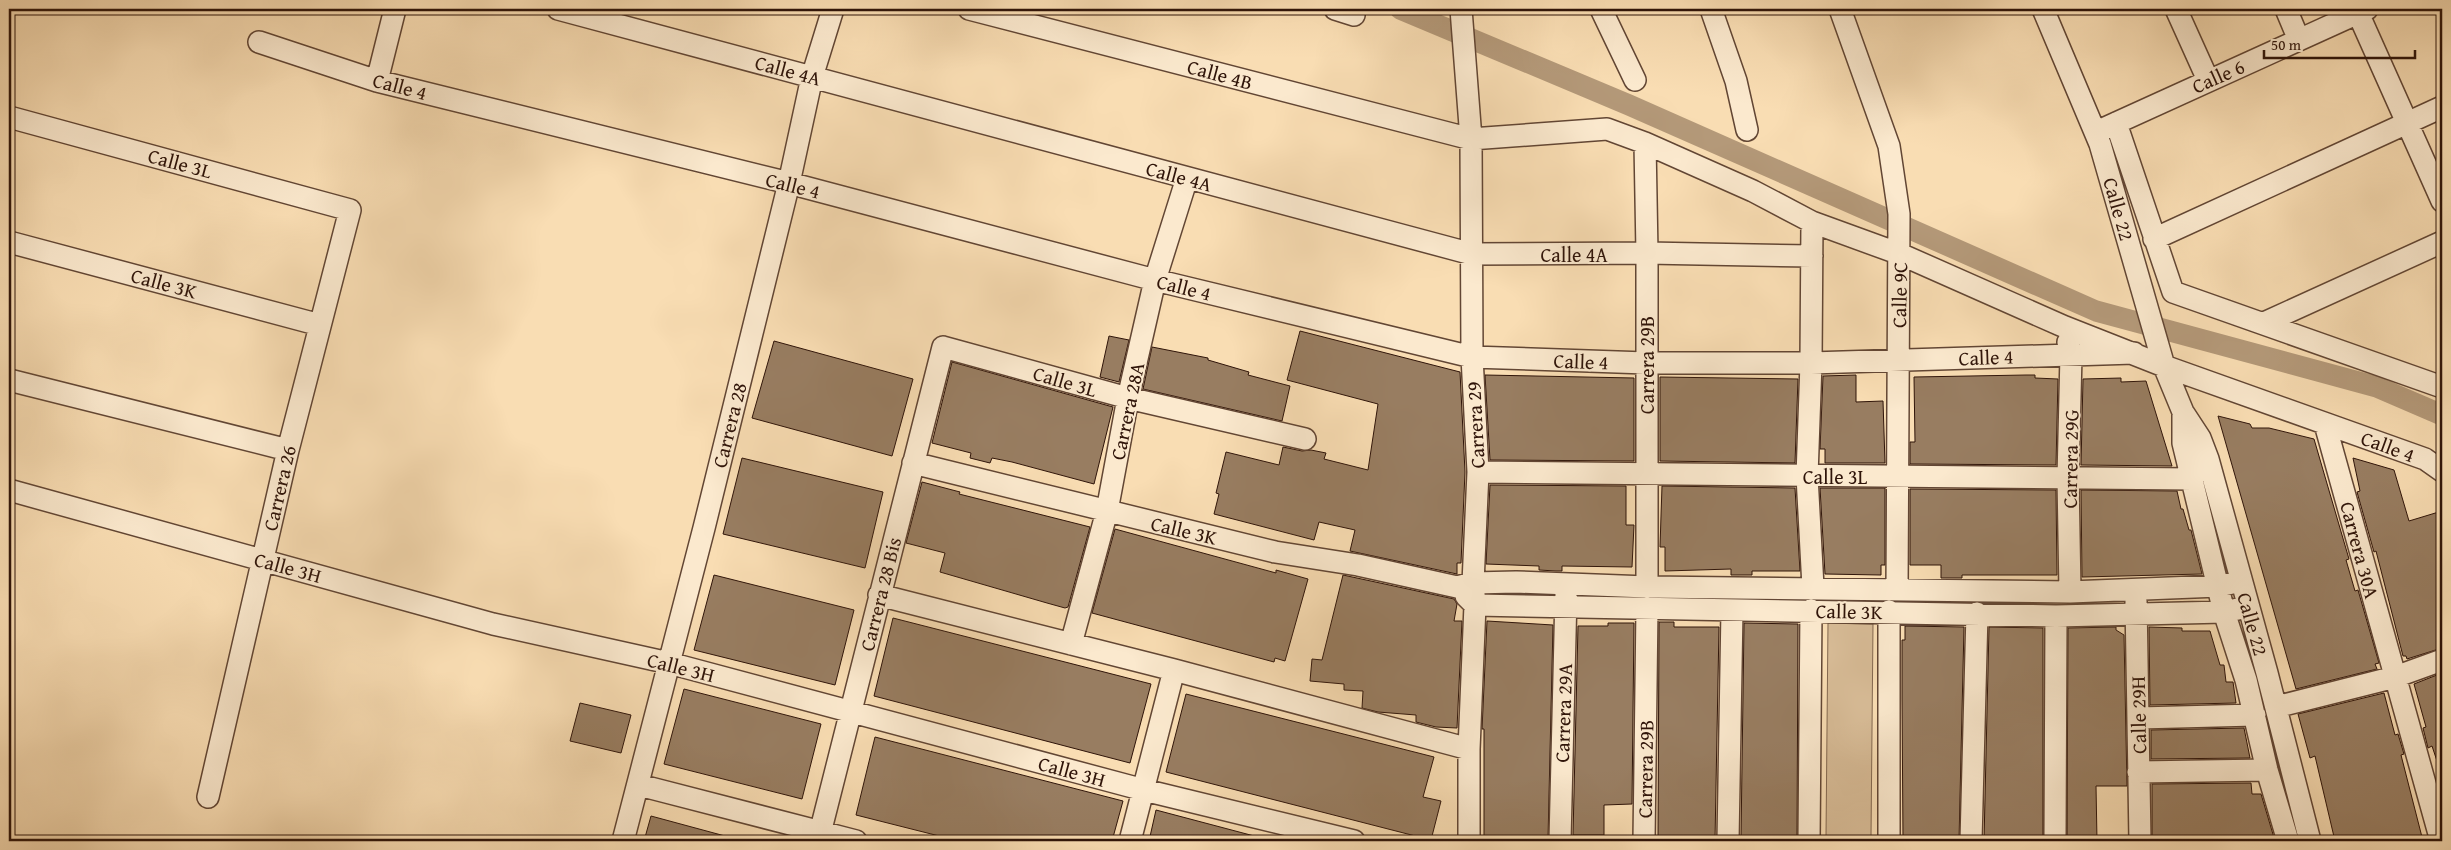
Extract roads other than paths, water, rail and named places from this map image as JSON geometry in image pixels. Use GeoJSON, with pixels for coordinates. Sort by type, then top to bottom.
{"type":"FeatureCollection","features":[{"type":"Feature","properties":{"kind":"street"},"geometry":{"type":"LineString","coordinates":[[377,81],[395,9]]}},
{"type":"Feature","properties":{"kind":"street","name":"Calle 4A"},"geometry":{"type":"LineString","coordinates":[[558,9],[1472,254],[1648,253],[1812,256]]}},
{"type":"Feature","properties":{"kind":"street","name":"Carrera 28"},"geometry":{"type":"LineString","coordinates":[[623,841],[639,785],[789,183],[812,77],[834,9]]}},
{"type":"Feature","properties":{"kind":"street","name":"Calle 4B"},"geometry":{"type":"LineString","coordinates":[[969,9],[1471,139]]}},
{"type":"Feature","properties":{"kind":"street"},"geometry":{"type":"LineString","coordinates":[[1601,9],[1636,80]]}},
{"type":"Feature","properties":{"kind":"street"},"geometry":{"type":"LineString","coordinates":[[1711,9],[1736,82],[1747,130]]}},
{"type":"Feature","properties":{"kind":"street","name":"Calle 9C"},"geometry":{"type":"LineString","coordinates":[[1840,9],[1889,146],[1899,214],[1896,476],[1897,590]]}},
{"type":"Feature","properties":{"kind":"street","name":"Calle 22"},"geometry":{"type":"LineString","coordinates":[[2043,9],[2096,132],[2164,366],[2183,412],[2200,438],[2208,459],[2276,707],[2310,841]]}},
{"type":"Feature","properties":{"kind":"street"},"geometry":{"type":"LineString","coordinates":[[2176,9],[2208,80]]}},
{"type":"Feature","properties":{"kind":"street"},"geometry":{"type":"LineString","coordinates":[[2286,9],[2299,40]]}},
{"type":"Feature","properties":{"kind":"street"},"geometry":{"type":"LineString","coordinates":[[2363,11],[2407,123],[2442,201]]}},
{"type":"Feature","properties":{"kind":"street","name":"Calle 6"},"geometry":{"type":"LineString","coordinates":[[2096,132],[2363,11]]}},
{"type":"Feature","properties":{"kind":"street","name":"Carrera 29"},"geometry":{"type":"LineString","coordinates":[[1461,13],[1471,139],[1472,357],[1478,472],[1465,585]]}},
{"type":"Feature","properties":{"kind":"street","name":"Calle 4"},"geometry":{"type":"LineString","coordinates":[[259,42],[377,81],[789,183],[1155,280],[1472,357],[1646,363],[1811,363],[2134,353]]}},
{"type":"Feature","properties":{"kind":"street"},"geometry":{"type":"LineString","coordinates":[[2154,239],[2442,107]]}},
{"type":"Feature","properties":{"kind":"street","name":"Calle 3L"},"geometry":{"type":"LineString","coordinates":[[9,117],[350,210]]}},
{"type":"Feature","properties":{"kind":"street"},"geometry":{"type":"LineString","coordinates":[[2116,123],[2173,292],[2442,386]]}},
{"type":"Feature","properties":{"kind":"street","name":"Calle 4"},"geometry":{"type":"LineString","coordinates":[[1471,139],[1607,128],[1753,191],[1812,222],[1899,247],[2065,327],[2164,366],[2424,459],[2442,471]]}},
{"type":"Feature","properties":{"kind":"street","name":"Carrera 29B"},"geometry":{"type":"LineString","coordinates":[[1644,841],[1648,598],[1646,363],[1648,253],[1645,143]]}},
{"type":"Feature","properties":{"kind":"street","name":"Carrera 28A"},"geometry":{"type":"LineString","coordinates":[[1071,644],[1107,511],[1128,398],[1155,280],[1187,178]]}},
{"type":"Feature","properties":{"kind":"street","name":"Carrera 26"},"geometry":{"type":"LineString","coordinates":[[208,797],[288,450],[350,210]]}},
{"type":"Feature","properties":{"kind":"street"},"geometry":{"type":"LineString","coordinates":[[1812,222],[1811,363],[1807,476],[1813,587]]}},
{"type":"Feature","properties":{"kind":"street","name":"Calle 3K"},"geometry":{"type":"LineString","coordinates":[[9,242],[320,325]]}},
{"type":"Feature","properties":{"kind":"street"},"geometry":{"type":"LineString","coordinates":[[2264,323],[2442,242]]}},
{"type":"Feature","properties":{"kind":"street","name":"Carrera 29G"},"geometry":{"type":"LineString","coordinates":[[2065,327],[2071,355],[2068,478],[2070,592]]}},
{"type":"Feature","properties":{"kind":"street","name":"Calle 3L"},"geometry":{"type":"LineString","coordinates":[[943,347],[1128,398],[1305,439]]}},
{"type":"Feature","properties":{"kind":"street","name":"Carrera 28 Bis"},"geometry":{"type":"LineString","coordinates":[[819,837],[943,347]]}},
{"type":"Feature","properties":{"kind":"street"},"geometry":{"type":"LineString","coordinates":[[9,380],[288,450]]}},
{"type":"Feature","properties":{"kind":"street","name":"Calle 22"},"geometry":{"type":"LineString","coordinates":[[2183,412],[2183,443],[2224,612],[2256,715],[2267,770],[2288,841]]}},
{"type":"Feature","properties":{"kind":"street","name":"Carrera 30A"},"geometry":{"type":"LineString","coordinates":[[2325,424],[2441,841]]}},
{"type":"Feature","properties":{"kind":"street","name":"Calle 3K"},"geometry":{"type":"LineString","coordinates":[[913,463],[1275,552],[1465,585],[1566,584],[1732,610],[1889,611],[2056,616],[2224,612],[2248,607]]}},
{"type":"Feature","properties":{"kind":"street","name":"Calle 3L"},"geometry":{"type":"LineString","coordinates":[[1478,472],[2193,479]]}},
{"type":"Feature","properties":{"kind":"street","name":"Calle 3H"},"geometry":{"type":"LineString","coordinates":[[9,490],[493,624],[669,663],[1144,790],[1354,841]]}},
{"type":"Feature","properties":{"kind":"street","name":"Calle 3K"},"geometry":{"type":"LineString","coordinates":[[1475,605],[1566,608],[1648,598],[1813,587],[2070,592],[2219,586],[2240,581]]}},
{"type":"Feature","properties":{"kind":"street","name":"Carrera 29A"},"geometry":{"type":"LineString","coordinates":[[1560,841],[1566,584]]}},
{"type":"Feature","properties":{"kind":"street"},"geometry":{"type":"LineString","coordinates":[[1465,585],[1475,605],[1469,749],[1469,841]]}},
{"type":"Feature","properties":{"kind":"street","name":"Calle 29H"},"geometry":{"type":"LineString","coordinates":[[2137,589],[2140,841]]}},
{"type":"Feature","properties":{"kind":"street"},"geometry":{"type":"LineString","coordinates":[[879,595],[1174,670],[1469,749]]}},
{"type":"Feature","properties":{"kind":"street"},"geometry":{"type":"LineString","coordinates":[[1728,841],[1732,610]]}},
{"type":"Feature","properties":{"kind":"street"},"geometry":{"type":"LineString","coordinates":[[1809,841],[1811,610]]}},
{"type":"Feature","properties":{"kind":"street"},"geometry":{"type":"LineString","coordinates":[[1889,611],[1889,841]]}},
{"type":"Feature","properties":{"kind":"street"},"geometry":{"type":"LineString","coordinates":[[1971,841],[1977,613]]}},
{"type":"Feature","properties":{"kind":"street"},"geometry":{"type":"LineString","coordinates":[[2055,841],[2056,616]]}},
{"type":"Feature","properties":{"kind":"street"},"geometry":{"type":"LineString","coordinates":[[2276,707],[2395,677],[2442,660]]}},
{"type":"Feature","properties":{"kind":"street"},"geometry":{"type":"LineString","coordinates":[[1130,841],[1174,670]]}},
{"type":"Feature","properties":{"kind":"street"},"geometry":{"type":"LineString","coordinates":[[2138,718],[2256,715]]}},
{"type":"Feature","properties":{"kind":"street"},"geometry":{"type":"LineString","coordinates":[[2138,772],[2267,770]]}},
{"type":"Feature","properties":{"kind":"street"},"geometry":{"type":"LineString","coordinates":[[639,785],[819,837],[856,841]]}},
{"type":"Feature","properties":{"kind":"waterway"},"geometry":{"type":"LineString","coordinates":[[1400,9],[1629,105],[2096,311],[2377,387],[2442,415]]}}]}
